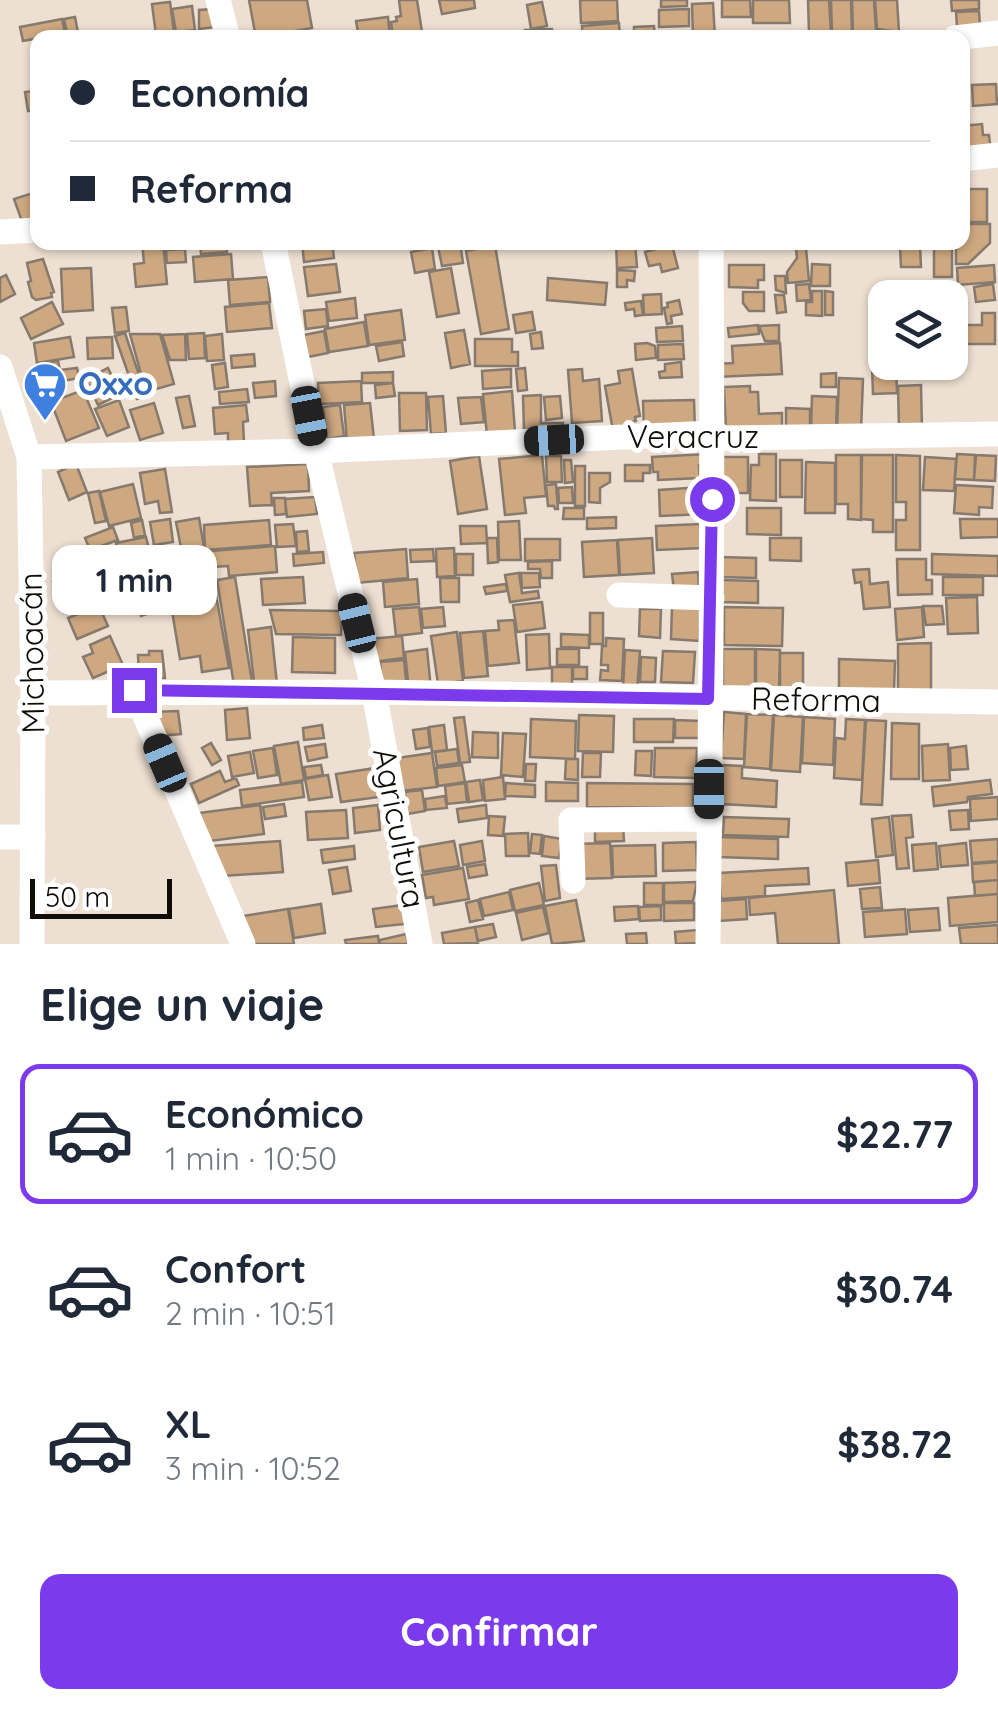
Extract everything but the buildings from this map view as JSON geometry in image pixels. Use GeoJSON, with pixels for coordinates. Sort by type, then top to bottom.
{"type":"FeatureCollection","features":[{"type":"Feature","properties":{"kind":"street"},"geometry":{"type":"LineString","coordinates":[[218,0],[226,30]]}},
{"type":"Feature","properties":{"kind":"street"},"geometry":{"type":"LineString","coordinates":[[970,36],[998,33]]}},
{"type":"Feature","properties":{"kind":"street"},"geometry":{"type":"LineString","coordinates":[[970,159],[998,155]]}},
{"type":"Feature","properties":{"kind":"street"},"geometry":{"type":"LineString","coordinates":[[0,232],[30,230]]}},
{"type":"Feature","properties":{"kind":"street","name":"Agricultura"},"geometry":{"type":"LineString","coordinates":[[275,250],[316,451],[374,692],[420,944]]}},
{"type":"Feature","properties":{"kind":"street"},"geometry":{"type":"LineString","coordinates":[[708,944],[711,250]]}},
{"type":"Feature","properties":{"kind":"street","name":"Michoacán"},"geometry":{"type":"LineString","coordinates":[[0,368],[29,456],[32,944]]}},
{"type":"Feature","properties":{"kind":"street","name":"Veracruz"},"geometry":{"type":"LineString","coordinates":[[29,456],[316,451],[712,433],[725,438],[998,434]]}},
{"type":"Feature","properties":{"kind":"street"},"geometry":{"type":"LineString","coordinates":[[619,595],[712,598]]}},
{"type":"Feature","properties":{"kind":"street"},"geometry":{"type":"LineString","coordinates":[[134,690],[243,944]]}},
{"type":"Feature","properties":{"kind":"street","name":"Reforma"},"geometry":{"type":"LineString","coordinates":[[33,693],[374,692],[998,702]]}},
{"type":"Feature","properties":{"kind":"street"},"geometry":{"type":"LineString","coordinates":[[573,881],[571,820],[709,819]]}},
{"type":"Feature","properties":{"kind":"street"},"geometry":{"type":"LineString","coordinates":[[0,837],[33,837]]}},
{"type":"Feature","properties":{"kind":"place","name":"Oxxo"},"geometry":{"type":"Point","coordinates":[45,422]}},
{"type":"Feature","properties":{"kind":"route"},"geometry":{"type":"LineString","coordinates":[[134,690],[708,699],[712,499]]}}]}
